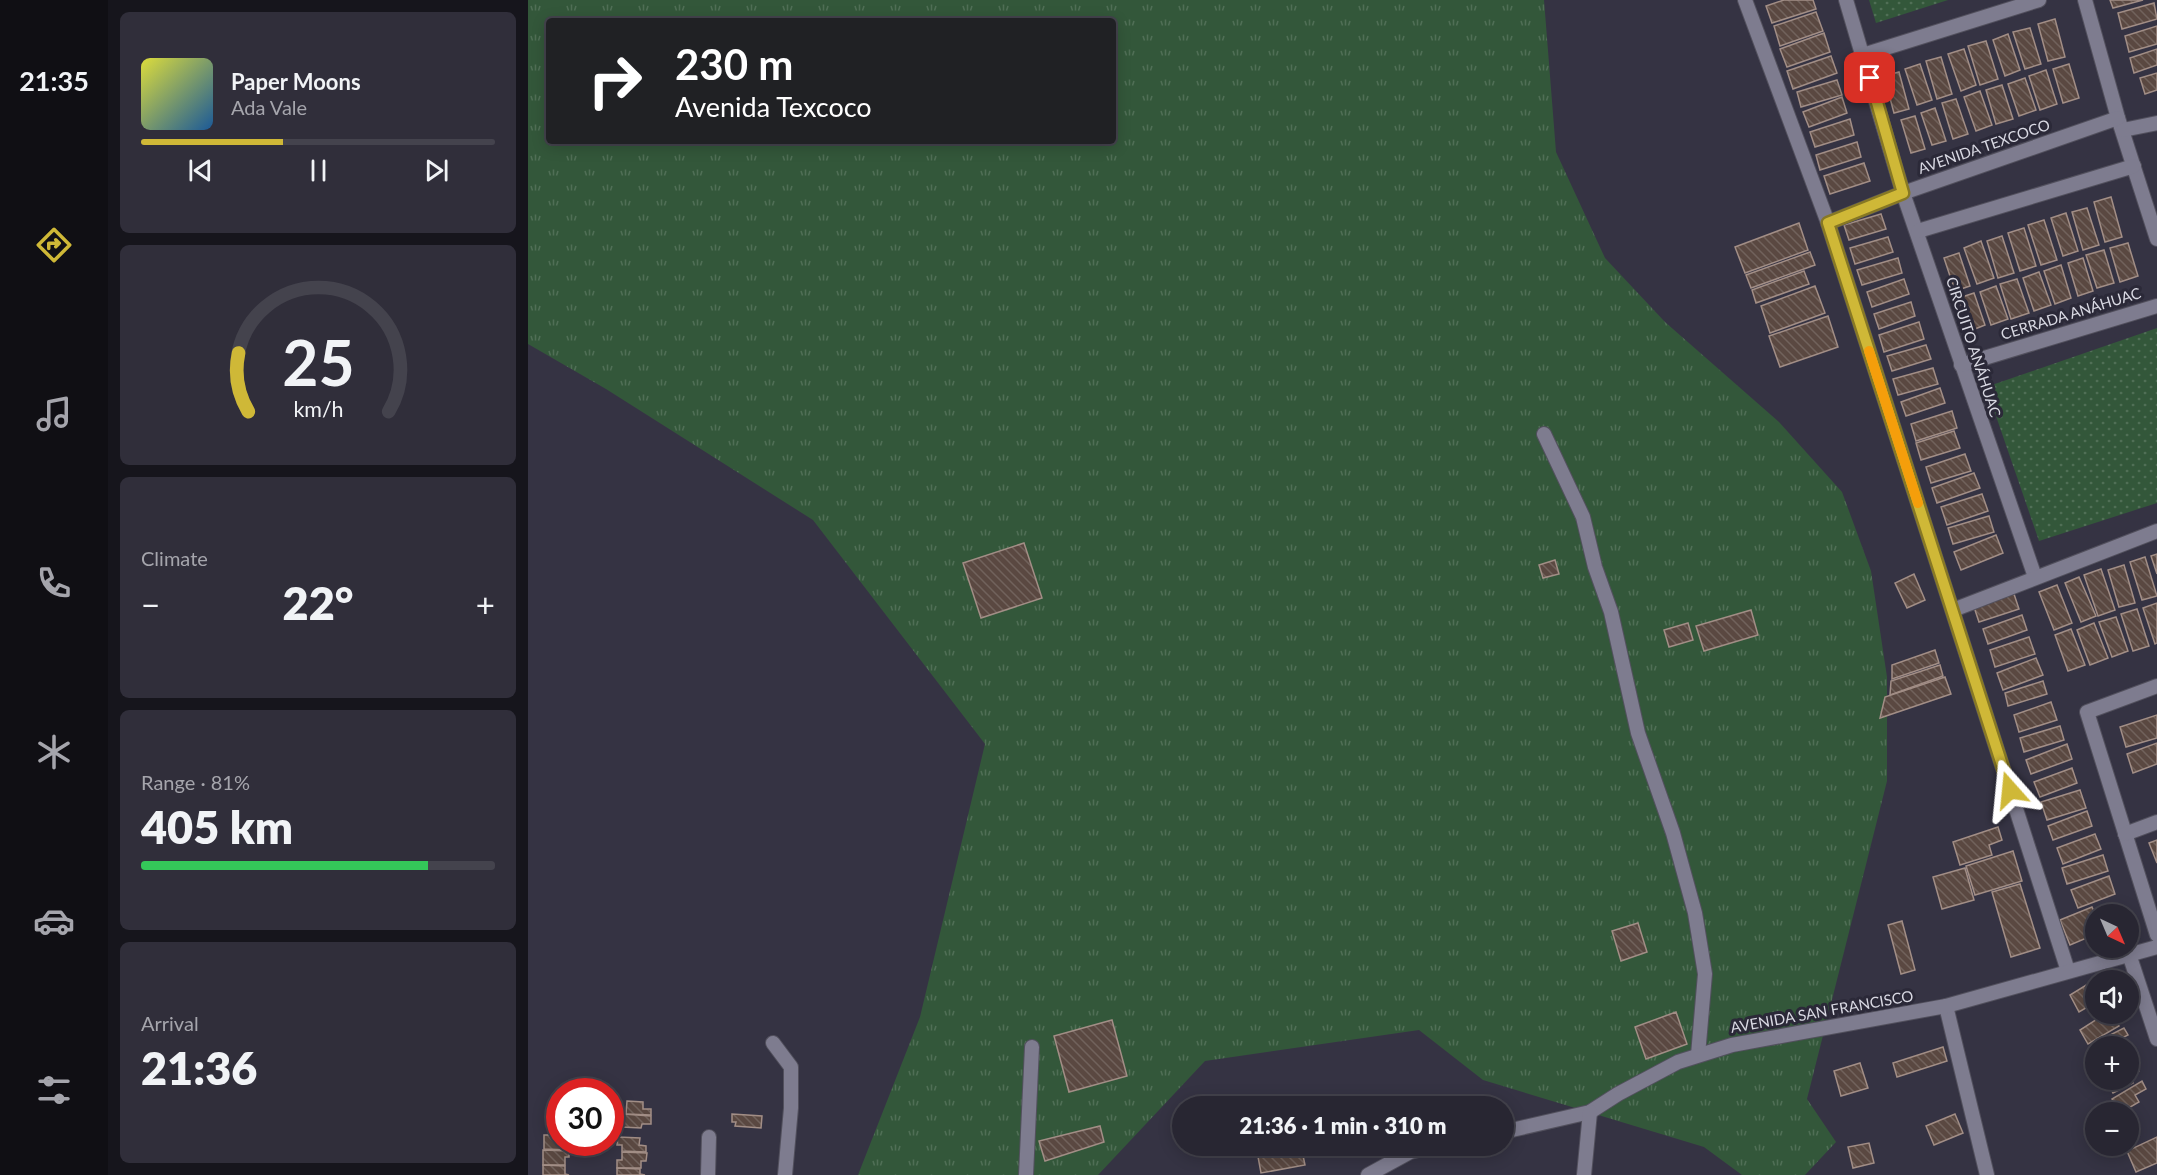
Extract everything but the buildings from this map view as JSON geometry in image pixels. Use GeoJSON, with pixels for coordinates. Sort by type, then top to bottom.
{"type":"FeatureCollection","features":[{"type":"Feature","properties":{"kind":"street"},"geometry":{"type":"LineString","coordinates":[[1745,0],[1828,223],[2068,971]]}},
{"type":"Feature","properties":{"kind":"street","name":"CIRCUITO ANÁHUAC"},"geometry":{"type":"LineString","coordinates":[[1846,0],[1903,193],[1918,231],[1961,365],[2035,577]]}},
{"type":"Feature","properties":{"kind":"street"},"geometry":{"type":"LineString","coordinates":[[1863,55],[2039,0]]}},
{"type":"Feature","properties":{"kind":"street"},"geometry":{"type":"LineString","coordinates":[[2085,0],[2157,239]]}},
{"type":"Feature","properties":{"kind":"street","name":"AVENIDA TEXCOCO"},"geometry":{"type":"LineString","coordinates":[[1828,223],[1903,193],[2121,124],[2157,123]]}},
{"type":"Feature","properties":{"kind":"street"},"geometry":{"type":"LineString","coordinates":[[1918,231],[2134,166]]}},
{"type":"Feature","properties":{"kind":"street","name":"CERRADA ANÁHUAC"},"geometry":{"type":"LineString","coordinates":[[1961,365],[2157,306]]}},
{"type":"Feature","properties":{"kind":"street"},"geometry":{"type":"LineString","coordinates":[[1544,434],[1557,457],[1583,517],[1595,567],[1611,612],[1638,733],[1673,833],[1695,913],[1705,974],[1698,1055]]}},
{"type":"Feature","properties":{"kind":"street"},"geometry":{"type":"LineString","coordinates":[[1953,610],[2157,531]]}},
{"type":"Feature","properties":{"kind":"street"},"geometry":{"type":"LineString","coordinates":[[2157,686],[2087,712],[2157,935]]}},
{"type":"Feature","properties":{"kind":"street"},"geometry":{"type":"LineString","coordinates":[[2125,834],[2157,822]]}},
{"type":"Feature","properties":{"kind":"street","name":"AVENIDA SAN FRANCISCO"},"geometry":{"type":"LineString","coordinates":[[2139,952],[2157,947]]}},
{"type":"Feature","properties":{"kind":"street","name":"AVENIDA SAN FRANCISCO"},"geometry":{"type":"LineString","coordinates":[[1514,1129],[1590,1112],[1618,1094],[1678,1062],[1732,1045],[1946,1006],[2115,958]]}},
{"type":"Feature","properties":{"kind":"street"},"geometry":{"type":"LineString","coordinates":[[2130,958],[2157,1039]]}},
{"type":"Feature","properties":{"kind":"street"},"geometry":{"type":"LineString","coordinates":[[1946,1006],[1987,1175]]}},
{"type":"Feature","properties":{"kind":"street"},"geometry":{"type":"LineString","coordinates":[[773,1043],[791,1066],[791,1108],[785,1175]]}},
{"type":"Feature","properties":{"kind":"street"},"geometry":{"type":"LineString","coordinates":[[1026,1175],[1032,1047]]}},
{"type":"Feature","properties":{"kind":"street"},"geometry":{"type":"LineString","coordinates":[[1584,1175],[1590,1112]]}},
{"type":"Feature","properties":{"kind":"street"},"geometry":{"type":"LineString","coordinates":[[708,1175],[709,1137]]}},
{"type":"Feature","properties":{"kind":"street"},"geometry":{"type":"LineString","coordinates":[[1368,1175],[1403,1156]]}},
{"type":"Feature","properties":{"kind":"green space"},"geometry":{"type":"Polygon","coordinates":[[[528,0],[1544,0],[1556,152],[1605,258],[1665,322],[1779,422],[1842,492],[1871,571],[1887,677],[1887,781],[1807,1099],[1836,1142],[1805,1175],[1742,1175],[1704,1147],[1483,1080],[1419,1030],[1205,1061],[1098,1175],[858,1175],[920,1017],[985,744],[813,520],[606,389],[528,344],[528,0]]]}},
{"type":"Feature","properties":{"kind":"green space"},"geometry":{"type":"Polygon","coordinates":[[[1869,0],[1948,0],[1876,23],[1869,0]]]}},
{"type":"Feature","properties":{"kind":"green space"},"geometry":{"type":"Polygon","coordinates":[[[2157,328],[2157,503],[2039,541],[1986,387],[2157,328]]]}},
{"type":"Feature","properties":{"kind":"slow traffic"},"geometry":{"type":"LineString","coordinates":[[1869,351],[1918,503]]}},
{"type":"Feature","properties":{"kind":"route"},"geometry":{"type":"LineString","coordinates":[[1870,78],[1903,193],[1828,223],[2010,790]]}}]}
